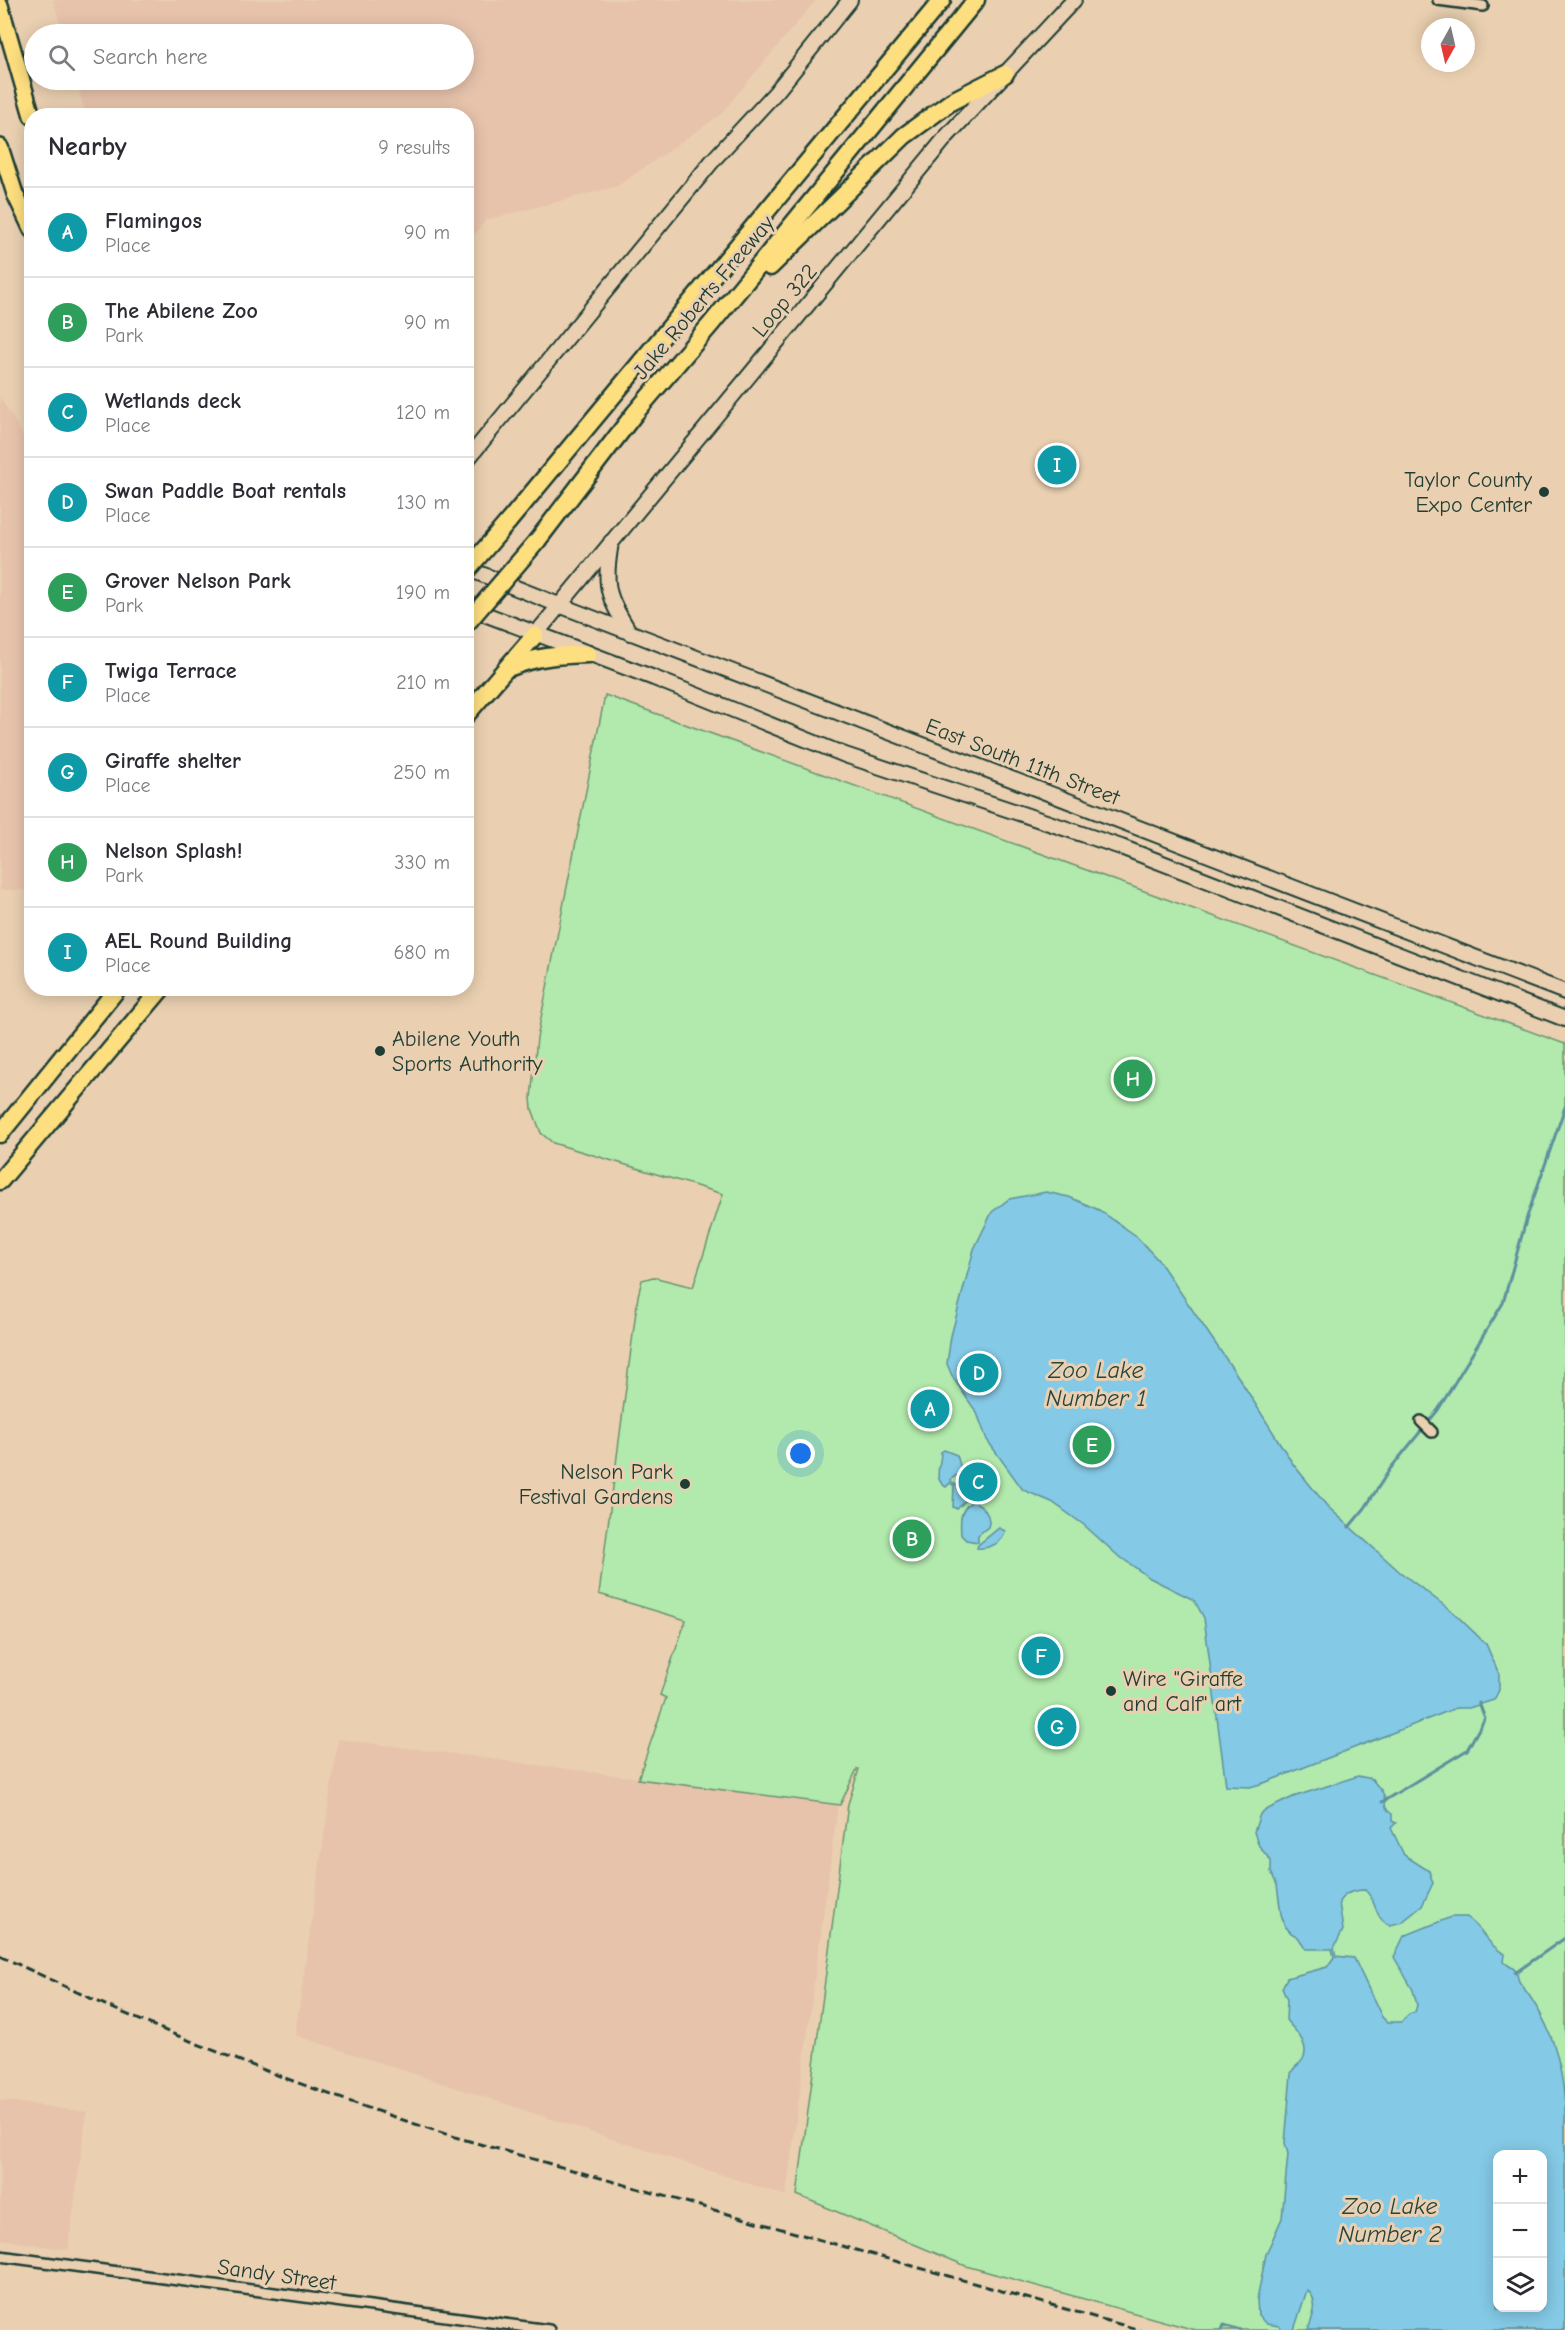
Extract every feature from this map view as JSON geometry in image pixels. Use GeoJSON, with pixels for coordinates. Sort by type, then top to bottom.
{"type":"FeatureCollection","features":[{"type":"Feature","properties":{"kind":"highway","name":"Jake Roberts Freeway"},"geometry":{"type":"LineString","coordinates":[[474,561],[942,0]]}},
{"type":"Feature","properties":{"kind":"highway","name":"Jake Roberts Freeway"},"geometry":{"type":"LineString","coordinates":[[474,615],[537,541],[635,413],[711,324],[976,0]]}},
{"type":"Feature","properties":{"kind":"highway"},"geometry":{"type":"LineString","coordinates":[[711,324],[904,136],[952,101],[1005,74]]}},
{"type":"Feature","properties":{"kind":"highway"},"geometry":{"type":"LineString","coordinates":[[474,706],[535,635]]}},
{"type":"Feature","properties":{"kind":"highway"},"geometry":{"type":"LineString","coordinates":[[507,668],[531,658],[588,654]]}},
{"type":"Feature","properties":{"kind":"highway"},"geometry":{"type":"LineString","coordinates":[[36,1087],[98,996]]}},
{"type":"Feature","properties":{"kind":"highway"},"geometry":{"type":"LineString","coordinates":[[0,1134],[111,996]]}},
{"type":"Feature","properties":{"kind":"highway"},"geometry":{"type":"LineString","coordinates":[[0,1181],[155,996]]}},
{"type":"Feature","properties":{"kind":"highway"},"geometry":{"type":"LineString","coordinates":[[80,1088],[168,996]]}},
{"type":"Feature","properties":{"kind":"main road"},"geometry":{"type":"LineString","coordinates":[[474,451],[714,159],[776,92],[850,0]]}},
{"type":"Feature","properties":{"kind":"main road","name":"Loop 322"},"geometry":{"type":"LineString","coordinates":[[535,635],[947,136],[1074,0]]}},
{"type":"Feature","properties":{"kind":"main road"},"geometry":{"type":"LineString","coordinates":[[0,5],[24,88]]}},
{"type":"Feature","properties":{"kind":"main road"},"geometry":{"type":"LineString","coordinates":[[25,90],[30,108]]}},
{"type":"Feature","properties":{"kind":"main road"},"geometry":{"type":"LineString","coordinates":[[0,147],[15,194],[24,214]]}},
{"type":"Feature","properties":{"kind":"main road"},"geometry":{"type":"LineString","coordinates":[[611,541],[606,582],[611,598],[630,633]]}},
{"type":"Feature","properties":{"kind":"main road","name":"East South 11th Street"},"geometry":{"type":"LineString","coordinates":[[474,573],[1565,992]]}},
{"type":"Feature","properties":{"kind":"main road","name":"East South 11th Street"},"geometry":{"type":"LineString","coordinates":[[474,610],[654,678],[845,755],[1121,847],[1565,1019]]}},
{"type":"Feature","properties":{"kind":"street"},"geometry":{"type":"LineString","coordinates":[[1438,0],[1483,6]]}},
{"type":"Feature","properties":{"kind":"street"},"geometry":{"type":"LineString","coordinates":[[1421,1421],[1432,1432]]}},
{"type":"Feature","properties":{"kind":"street","name":"Sandy Street"},"geometry":{"type":"LineString","coordinates":[[0,2256],[549,2330]]}},
{"type":"Feature","properties":{"kind":"shaded area"},"geometry":{"type":"Polygon","coordinates":[[[53,0],[816,0],[720,115],[618,186],[486,220],[474,235],[474,108],[84,108],[79,90],[474,90],[474,24],[60,24],[53,0]]]}},
{"type":"Feature","properties":{"kind":"shaded area"},"geometry":{"type":"Polygon","coordinates":[[[0,396],[24,438],[24,890],[0,890],[0,396]]]}},
{"type":"Feature","properties":{"kind":"shaded area"},"geometry":{"type":"Polygon","coordinates":[[[338,1739],[838,1804],[786,2196],[295,2035],[338,1739]]]}},
{"type":"Feature","properties":{"kind":"shaded area"},"geometry":{"type":"Polygon","coordinates":[[[0,2100],[87,2112],[68,2250],[0,2239],[0,2100]]]}},
{"type":"Feature","properties":{"kind":"green space"},"geometry":{"type":"Polygon","coordinates":[[[605,695],[1565,1044],[1565,2330],[1195,2330],[966,2266],[797,2195],[848,1804],[859,1769],[840,1805],[638,1779],[666,1698],[660,1695],[686,1620],[599,1594],[642,1280],[653,1277],[693,1287],[723,1194],[553,1143],[541,1133],[532,1109],[537,1038],[605,695]]]}},
{"type":"Feature","properties":{"kind":"water","name":"Zoo Lake Number 1"},"geometry":{"type":"Polygon","coordinates":[[[1046,1192],[1069,1197],[1099,1210],[1135,1235],[1159,1261],[1239,1378],[1293,1464],[1327,1506],[1400,1572],[1453,1612],[1486,1644],[1499,1674],[1499,1690],[1494,1700],[1469,1708],[1456,1708],[1264,1783],[1250,1787],[1226,1786],[1204,1618],[1194,1600],[1150,1578],[1116,1554],[1084,1525],[1052,1502],[1023,1490],[987,1440],[977,1413],[953,1378],[947,1364],[951,1336],[974,1249],[992,1212],[1009,1199],[1046,1192]]]}},
{"type":"Feature","properties":{"kind":"water"},"geometry":{"type":"Polygon","coordinates":[[[944,1450],[957,1455],[962,1472],[951,1481],[956,1485],[969,1475],[978,1488],[957,1509],[953,1507],[954,1486],[950,1483],[946,1487],[938,1476],[941,1452],[944,1450]]]}},
{"type":"Feature","properties":{"kind":"water"},"geometry":{"type":"Polygon","coordinates":[[[973,1501],[983,1508],[989,1519],[988,1527],[978,1535],[978,1542],[966,1540],[961,1535],[963,1512],[973,1501]]]}},
{"type":"Feature","properties":{"kind":"water"},"geometry":{"type":"Polygon","coordinates":[[[999,1528],[1005,1531],[999,1542],[977,1548],[978,1545],[999,1528]]]}},
{"type":"Feature","properties":{"kind":"water","name":"Zoo Lake Number 2"},"geometry":{"type":"Polygon","coordinates":[[[1358,1776],[1372,1779],[1384,1796],[1386,1808],[1392,1814],[1392,1821],[1396,1823],[1391,1828],[1404,1855],[1429,1871],[1433,1883],[1422,1906],[1402,1922],[1390,1925],[1381,1919],[1365,1890],[1350,1893],[1339,1902],[1343,1930],[1334,1948],[1336,1956],[1354,1958],[1382,2017],[1387,2022],[1401,2022],[1409,2014],[1415,2012],[1417,2005],[1413,1990],[1394,1957],[1404,1936],[1451,1917],[1467,1917],[1494,1947],[1505,1954],[1504,1962],[1516,1971],[1519,1981],[1546,2025],[1557,2055],[1563,2087],[1565,2104],[1565,2330],[1308,2330],[1314,2304],[1307,2290],[1294,2330],[1282,2330],[1279,2326],[1266,2324],[1258,2315],[1257,2300],[1266,2254],[1282,2218],[1288,2154],[1285,2143],[1291,2074],[1305,2053],[1303,2043],[1286,2020],[1287,2000],[1282,1988],[1287,1978],[1327,1967],[1334,1957],[1332,1949],[1306,1949],[1298,1937],[1285,1926],[1277,1885],[1271,1872],[1271,1861],[1259,1846],[1254,1832],[1260,1814],[1293,1797],[1358,1776]]]}},
{"type":"Feature","properties":{"kind":"waterway"},"geometry":{"type":"LineString","coordinates":[[1349,1527],[1365,1508],[1390,1469],[1438,1410],[1503,1303],[1527,1217],[1565,1107]]}},
{"type":"Feature","properties":{"kind":"waterway"},"geometry":{"type":"LineString","coordinates":[[1382,1802],[1467,1750],[1485,1718],[1479,1703]]}},
{"type":"Feature","properties":{"kind":"waterway"},"geometry":{"type":"LineString","coordinates":[[1515,1973],[1565,1938]]}},
{"type":"Feature","properties":{"kind":"waterway"},"geometry":{"type":"LineString","coordinates":[[1222,2330],[1224,2325],[1240,2330]]}},
{"type":"Feature","properties":{"kind":"railway"},"geometry":{"type":"LineString","coordinates":[[0,1956],[116,2010],[212,2050],[414,2124],[1140,2330]]}},
{"type":"Feature","properties":{"kind":"place","name":"AEL Round Building"},"geometry":{"type":"Point","coordinates":[1057,465]}},
{"type":"Feature","properties":{"kind":"place","name":"Taylor County Expo Center"},"geometry":{"type":"Point","coordinates":[1544,492]}},
{"type":"Feature","properties":{"kind":"place","name":"Abilene Youth Sports Authority"},"geometry":{"type":"Point","coordinates":[380,1051]}},
{"type":"Feature","properties":{"kind":"place","name":"Nelson Splash!"},"geometry":{"type":"Point","coordinates":[1133,1079]}},
{"type":"Feature","properties":{"kind":"place","name":"Swan Paddle Boat rentals"},"geometry":{"type":"Point","coordinates":[979,1373]}},
{"type":"Feature","properties":{"kind":"place","name":"Flamingos"},"geometry":{"type":"Point","coordinates":[930,1409]}},
{"type":"Feature","properties":{"kind":"place","name":"Grover Nelson Park"},"geometry":{"type":"Point","coordinates":[1092,1445]}},
{"type":"Feature","properties":{"kind":"place","name":"Wetlands deck"},"geometry":{"type":"Point","coordinates":[978,1482]}},
{"type":"Feature","properties":{"kind":"place","name":"Nelson Park Festival Gardens"},"geometry":{"type":"Point","coordinates":[685,1484]}},
{"type":"Feature","properties":{"kind":"place","name":"The Abilene Zoo"},"geometry":{"type":"Point","coordinates":[912,1539]}},
{"type":"Feature","properties":{"kind":"place","name":"Twiga Terrace"},"geometry":{"type":"Point","coordinates":[1041,1656]}},
{"type":"Feature","properties":{"kind":"place","name":"Wire \"Giraffe and Calf\" art"},"geometry":{"type":"Point","coordinates":[1111,1691]}},
{"type":"Feature","properties":{"kind":"place","name":"Giraffe shelter"},"geometry":{"type":"Point","coordinates":[1057,1727]}}]}
